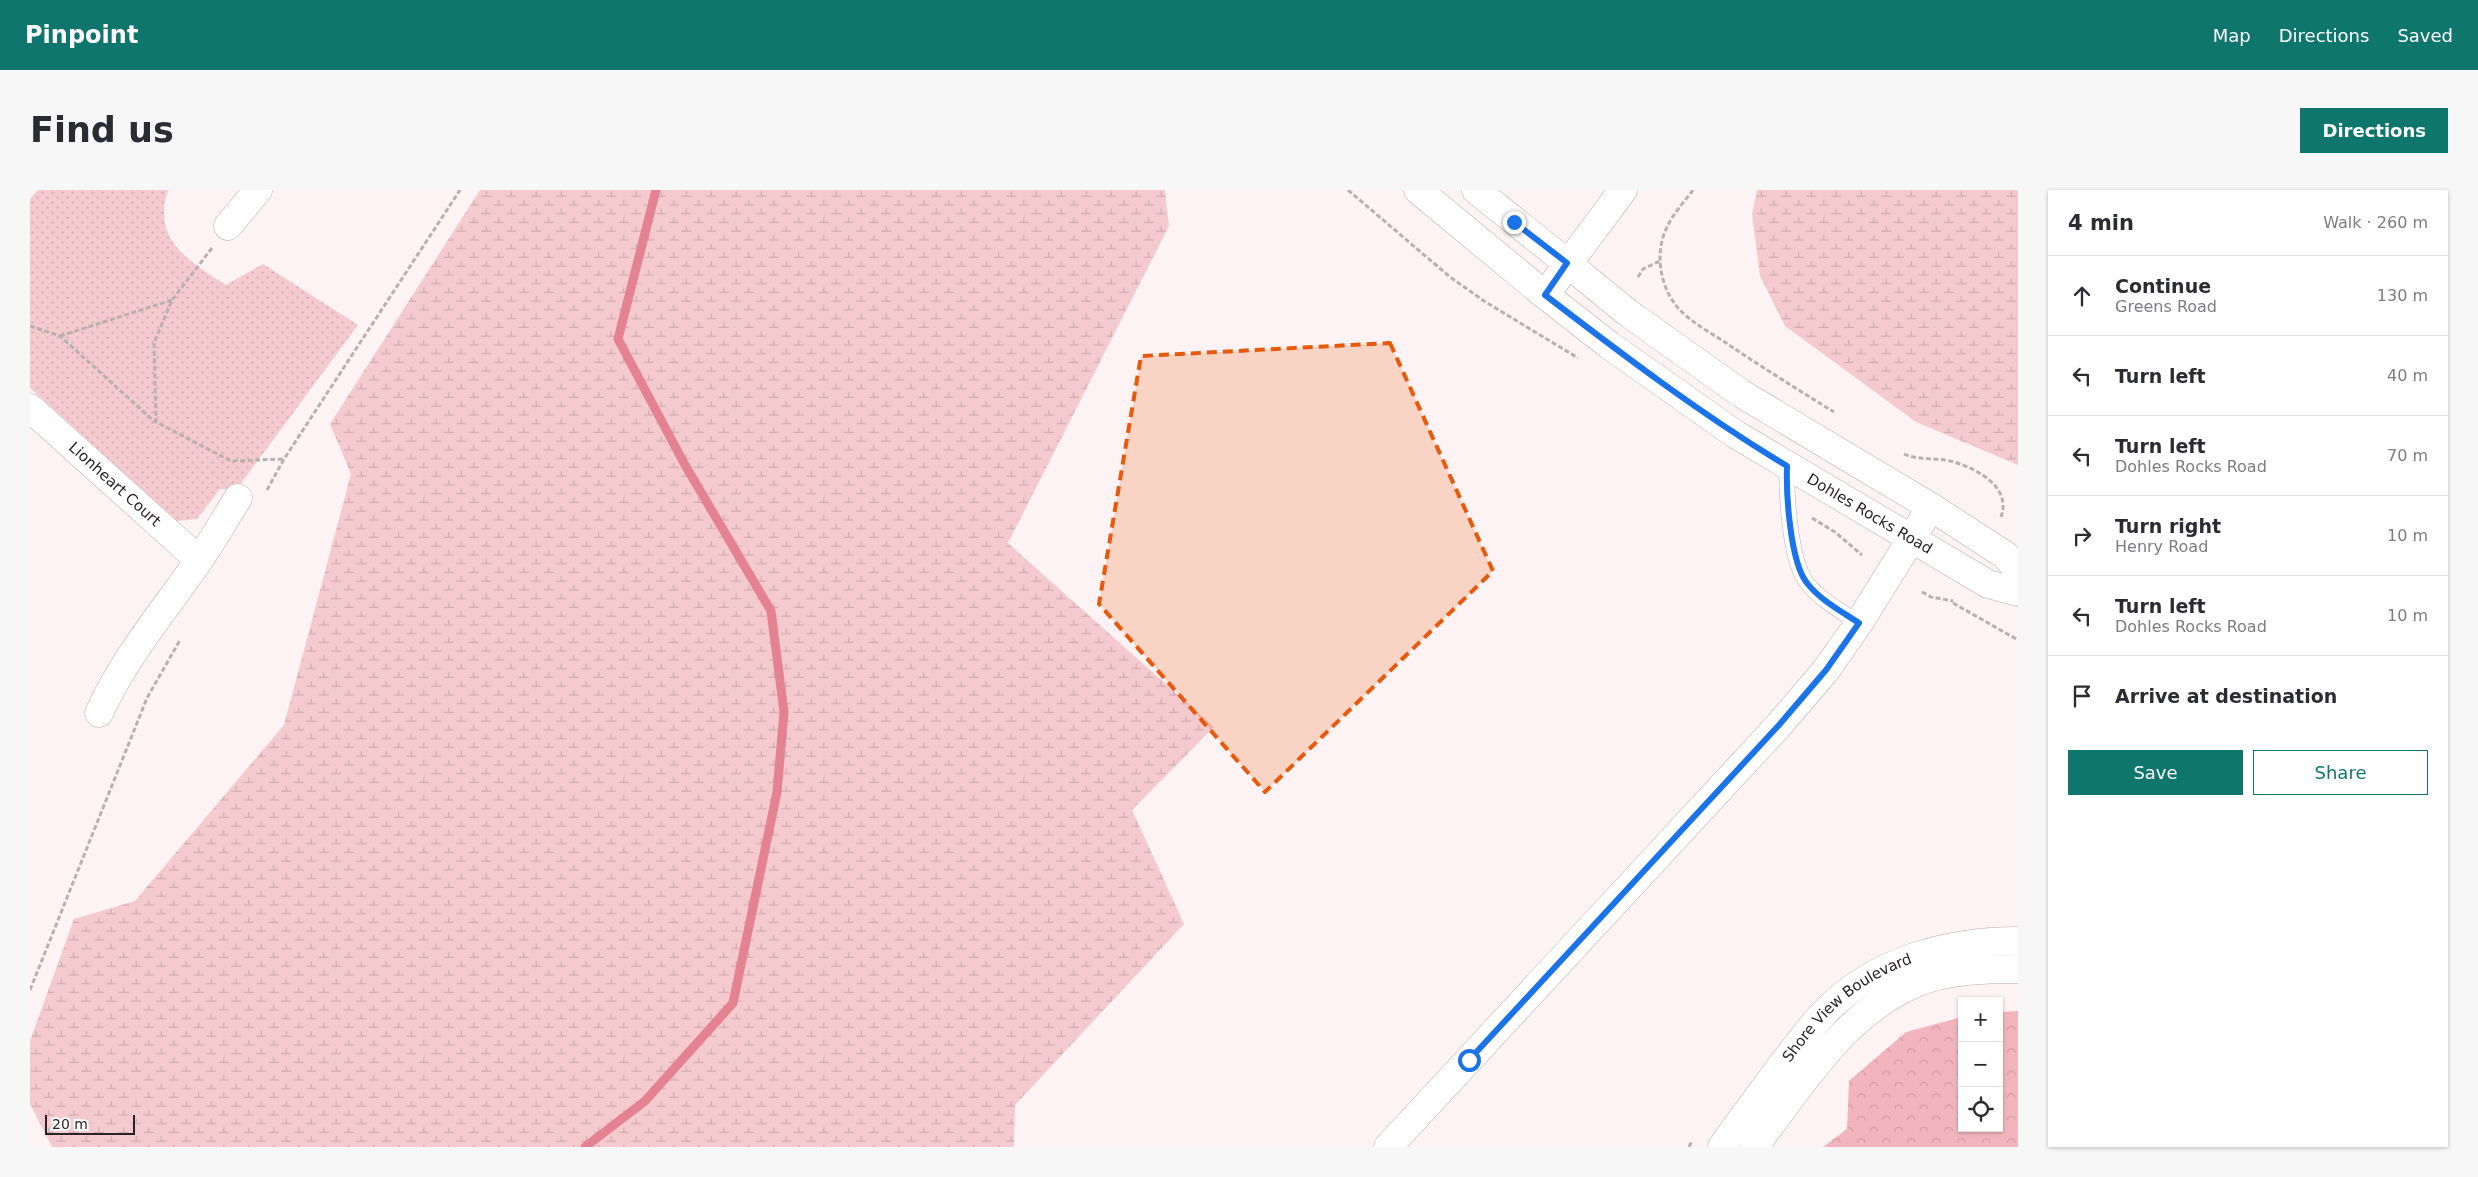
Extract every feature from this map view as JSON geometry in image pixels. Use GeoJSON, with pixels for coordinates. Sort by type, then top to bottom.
{"type":"FeatureCollection","features":[{"type":"Feature","properties":{"kind":"street"},"geometry":{"type":"LineString","coordinates":[[228,226],[258,190]]}},
{"type":"Feature","properties":{"kind":"street","name":"Dohles Rocks Road"},"geometry":{"type":"LineString","coordinates":[[1418,190],[1545,295],[1679,395],[1735,434],[1988,584],[2018,592]]}},
{"type":"Feature","properties":{"kind":"street"},"geometry":{"type":"LineString","coordinates":[[1476,190],[1628,313],[1742,394],[1931,506],[2005,555],[2018,570]]}},
{"type":"Feature","properties":{"kind":"street"},"geometry":{"type":"LineString","coordinates":[[1545,295],[1623,190]]}},
{"type":"Feature","properties":{"kind":"street","name":"Lionheart Court"},"geometry":{"type":"LineString","coordinates":[[30,408],[199,560]]}},
{"type":"Feature","properties":{"kind":"street"},"geometry":{"type":"LineString","coordinates":[[99,713],[112,684],[132,652],[199,560],[238,498]]}},
{"type":"Feature","properties":{"kind":"street"},"geometry":{"type":"LineString","coordinates":[[1388,1147],[1779,725],[1826,670],[1859,623],[1931,506]]}},
{"type":"Feature","properties":{"kind":"street","name":"Shore View Boulevard"},"geometry":{"type":"LineString","coordinates":[[1722,1147],[1808,1031],[1827,1010],[1848,993],[1892,966],[1940,948],[1991,941],[2018,941]]}},
{"type":"Feature","properties":{"kind":"street","name":"Shore View Boulevard"},"geometry":{"type":"LineString","coordinates":[[1754,1147],[1847,1029],[1891,996],[1917,982],[1943,975],[1972,970],[2018,969]]}},
{"type":"Feature","properties":{"kind":"lane"},"geometry":{"type":"LineString","coordinates":[[1787,466],[1788,502],[1801,574],[1818,595],[1859,623]]}},
{"type":"Feature","properties":{"kind":"path"},"geometry":{"type":"LineString","coordinates":[[264,493],[284,459],[460,190]]}},
{"type":"Feature","properties":{"kind":"path"},"geometry":{"type":"LineString","coordinates":[[1348,190],[1450,277],[1484,301],[1576,360],[1581,354]]}},
{"type":"Feature","properties":{"kind":"path"},"geometry":{"type":"LineString","coordinates":[[1693,190],[1666,229],[1660,261],[1670,296],[1680,310],[1772,374],[1840,416]]}},
{"type":"Feature","properties":{"kind":"path"},"geometry":{"type":"LineString","coordinates":[[156,422],[154,343],[172,300],[228,226]]}},
{"type":"Feature","properties":{"kind":"path"},"geometry":{"type":"LineString","coordinates":[[1638,277],[1643,269],[1660,261]]}},
{"type":"Feature","properties":{"kind":"path"},"geometry":{"type":"LineString","coordinates":[[60,336],[172,300]]}},
{"type":"Feature","properties":{"kind":"path"},"geometry":{"type":"LineString","coordinates":[[30,326],[60,336],[156,422],[232,461],[284,459]]}},
{"type":"Feature","properties":{"kind":"path"},"geometry":{"type":"LineString","coordinates":[[1899,452],[1922,459],[1953,462],[1991,481],[1998,488],[2004,505],[2000,520]]}},
{"type":"Feature","properties":{"kind":"path"},"geometry":{"type":"LineString","coordinates":[[1811,517],[1835,532],[1862,555]]}},
{"type":"Feature","properties":{"kind":"path"},"geometry":{"type":"LineString","coordinates":[[1922,592],[1931,597],[1952,603],[2018,640]]}},
{"type":"Feature","properties":{"kind":"path"},"geometry":{"type":"LineString","coordinates":[[1952,603],[1957,596]]}},
{"type":"Feature","properties":{"kind":"path"},"geometry":{"type":"LineString","coordinates":[[30,990],[147,698],[181,638]]}},
{"type":"Feature","properties":{"kind":"highlighted area"},"geometry":{"type":"Polygon","coordinates":[[[1390,343],[1493,571],[1265,792],[1099,604],[1141,356],[1390,343]]]}},
{"type":"Feature","properties":{"kind":"green space"},"geometry":{"type":"Polygon","coordinates":[[[38,190],[168,190],[164,207],[165,223],[169,236],[177,248],[199,267],[226,285],[263,264],[358,325],[236,490],[220,489],[197,519],[177,521],[30,388],[30,199],[38,190]]]}},
{"type":"Feature","properties":{"kind":"green space"},"geometry":{"type":"Polygon","coordinates":[[[480,190],[1165,190],[1169,226],[1008,543],[1214,727],[1132,810],[1184,924],[1015,1105],[1014,1147],[52,1147],[30,1104],[30,1041],[74,919],[135,901],[284,725],[351,474],[330,424],[480,190]]]}},
{"type":"Feature","properties":{"kind":"green space"},"geometry":{"type":"Polygon","coordinates":[[[1757,190],[2018,190],[2018,465],[1916,422],[1785,326],[1760,276],[1752,214],[1757,190]]]}},
{"type":"Feature","properties":{"kind":"green space"},"geometry":{"type":"Polygon","coordinates":[[[2018,1011],[2018,1147],[1823,1147],[1847,1129],[1849,1081],[1906,1032],[1958,1018],[1958,1132],[2003,1132],[2003,1012],[2018,1011]]]}},
{"type":"Feature","properties":{"kind":"waterway"},"geometry":{"type":"LineString","coordinates":[[585,1147],[645,1101],[733,1003],[777,792],[784,712],[771,611],[685,465],[618,339],[656,190]]}},
{"type":"Feature","properties":{"kind":"route"},"geometry":{"type":"LineString","coordinates":[[1469,1060],[1779,725],[1826,670],[1859,623],[1818,595],[1801,574],[1786,489],[1787,466],[1735,434],[1679,395],[1545,295],[1567,263],[1514,222]]}}]}
